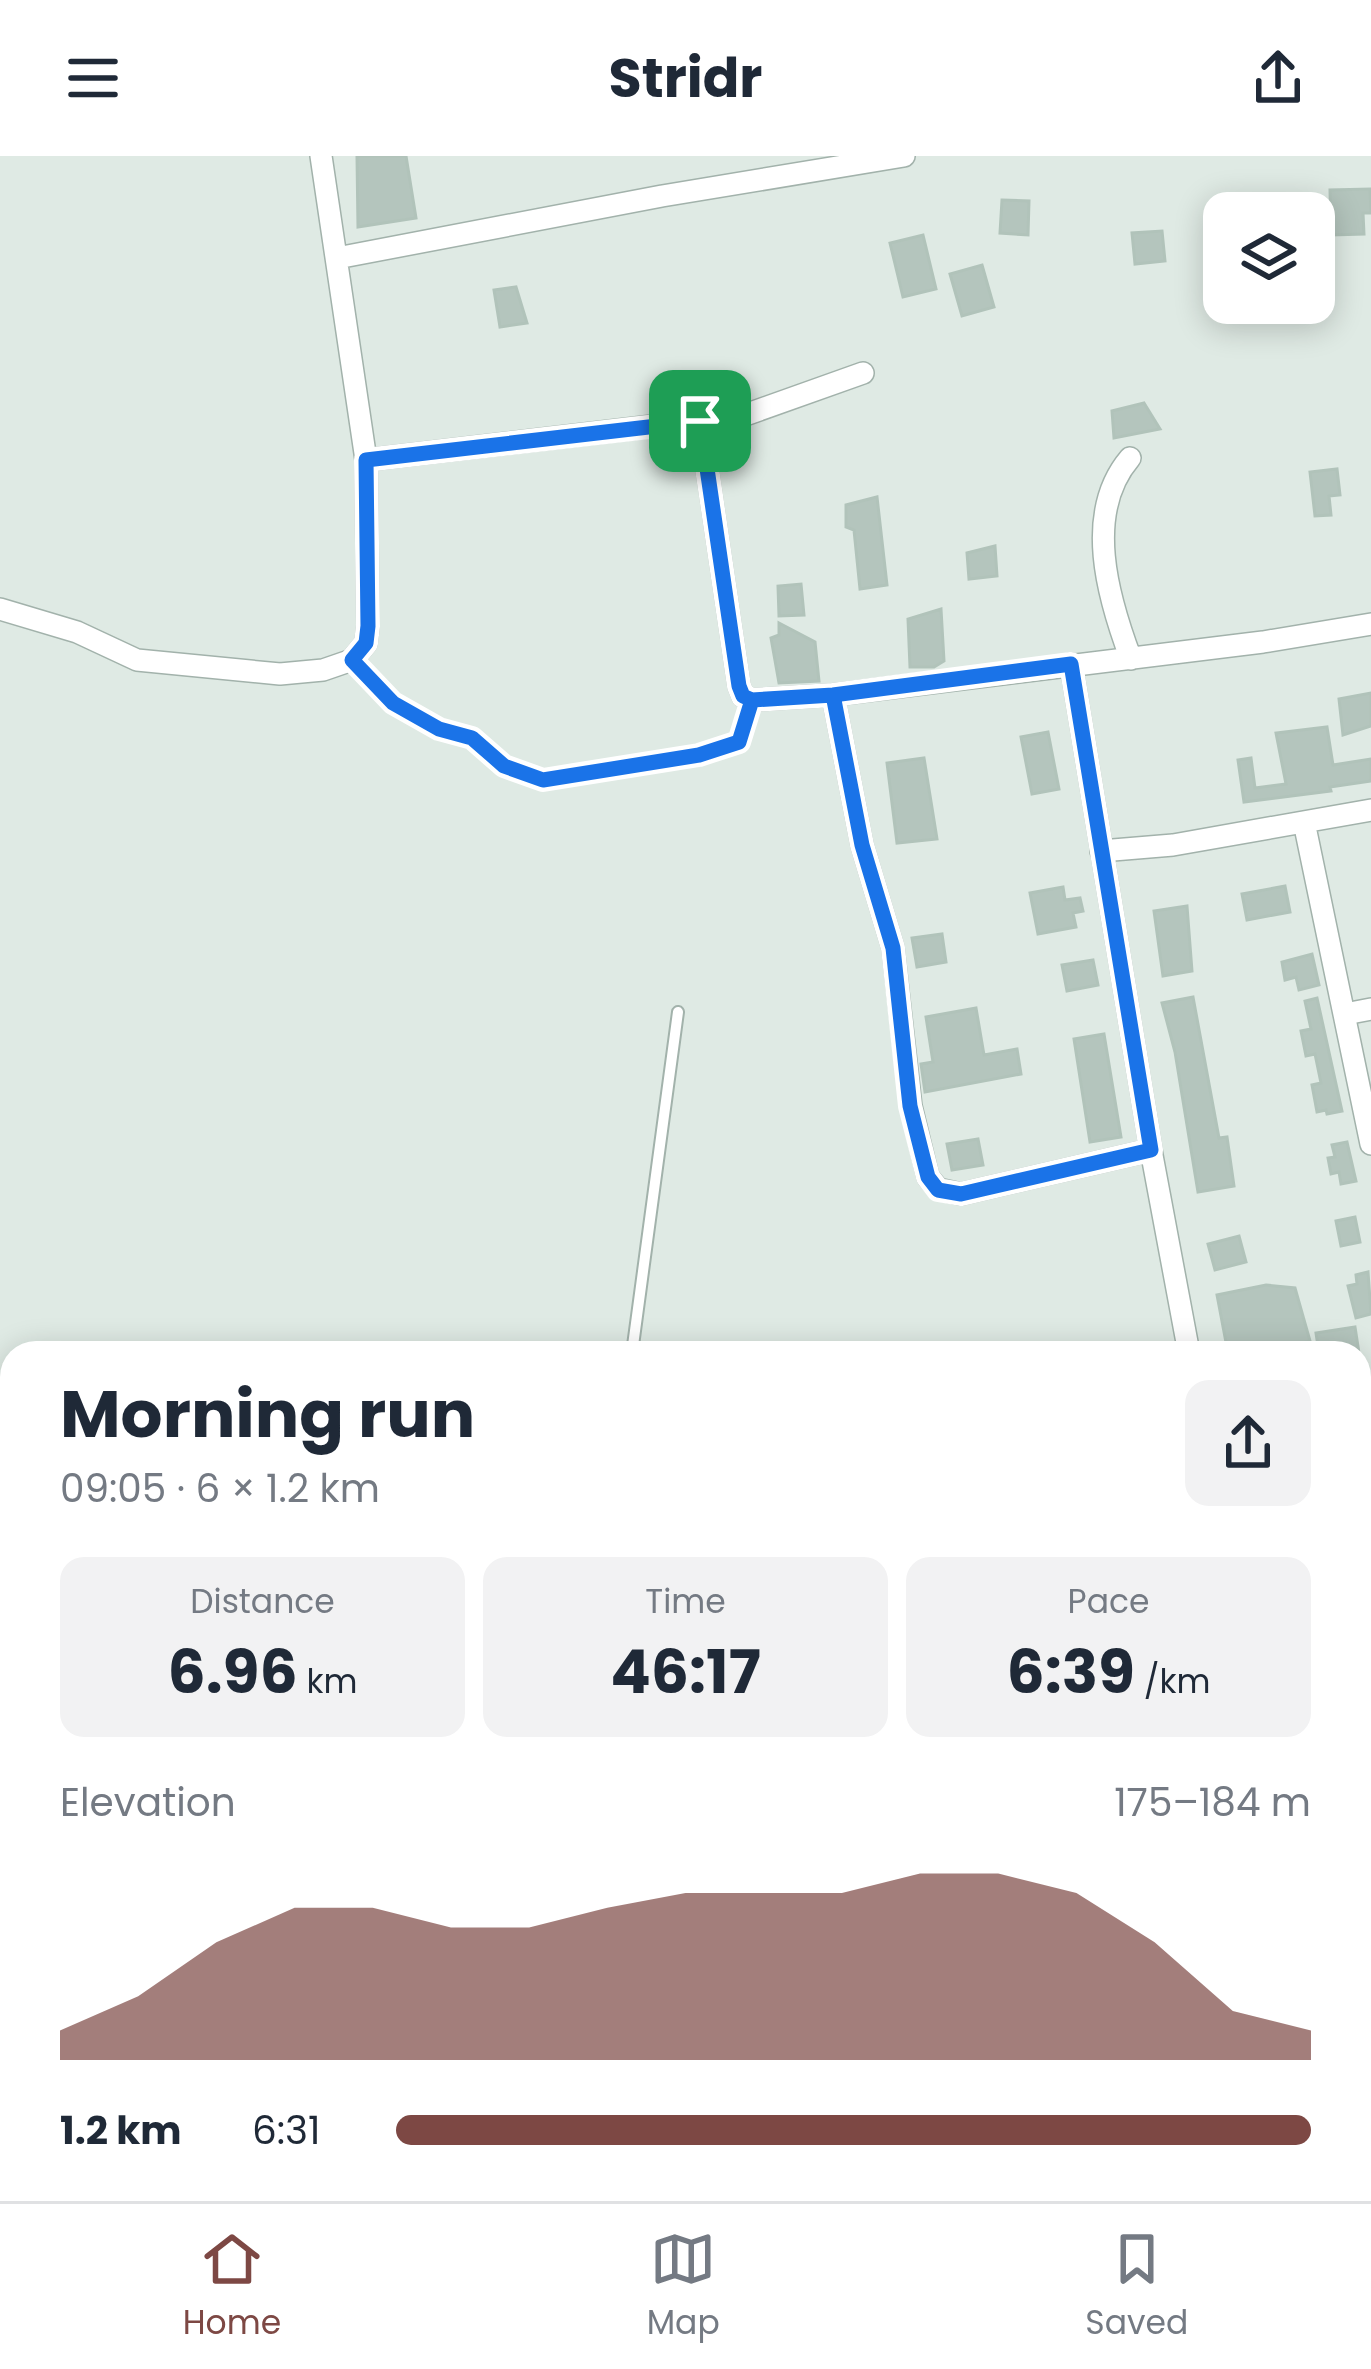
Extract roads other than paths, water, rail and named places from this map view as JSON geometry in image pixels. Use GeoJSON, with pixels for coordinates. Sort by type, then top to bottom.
{"type":"FeatureCollection","features":[{"type":"Feature","properties":{"kind":"street"},"geometry":{"type":"LineString","coordinates":[[0,609],[77,632],[137,660],[280,674],[323,670],[352,660],[366,643],[366,460],[321,156]]}},
{"type":"Feature","properties":{"kind":"street"},"geometry":{"type":"LineString","coordinates":[[337,258],[904,156]]}},
{"type":"Feature","properties":{"kind":"street"},"geometry":{"type":"LineString","coordinates":[[366,460],[745,415],[862,373]]}},
{"type":"Feature","properties":{"kind":"street"},"geometry":{"type":"LineString","coordinates":[[700,421],[739,686],[743,696],[752,700],[833,695],[1131,659],[1371,624]]}},
{"type":"Feature","properties":{"kind":"street"},"geometry":{"type":"LineString","coordinates":[[1130,458],[1112,478],[1101,533],[1112,610],[1131,659]]}},
{"type":"Feature","properties":{"kind":"street"},"geometry":{"type":"LineString","coordinates":[[1071,664],[1187,1341]]}},
{"type":"Feature","properties":{"kind":"street"},"geometry":{"type":"LineString","coordinates":[[833,695],[862,845],[893,948],[910,1106],[928,1177],[938,1190],[961,1194],[1151,1150]]}},
{"type":"Feature","properties":{"kind":"street"},"geometry":{"type":"LineString","coordinates":[[1101,851],[1173,845],[1371,810]]}},
{"type":"Feature","properties":{"kind":"street"},"geometry":{"type":"LineString","coordinates":[[1304,822],[1371,1144]]}},
{"type":"Feature","properties":{"kind":"street"},"geometry":{"type":"LineString","coordinates":[[1345,1014],[1371,1009]]}},
{"type":"Feature","properties":{"kind":"lane"},"geometry":{"type":"LineString","coordinates":[[634,1341],[678,1012]]}}]}
